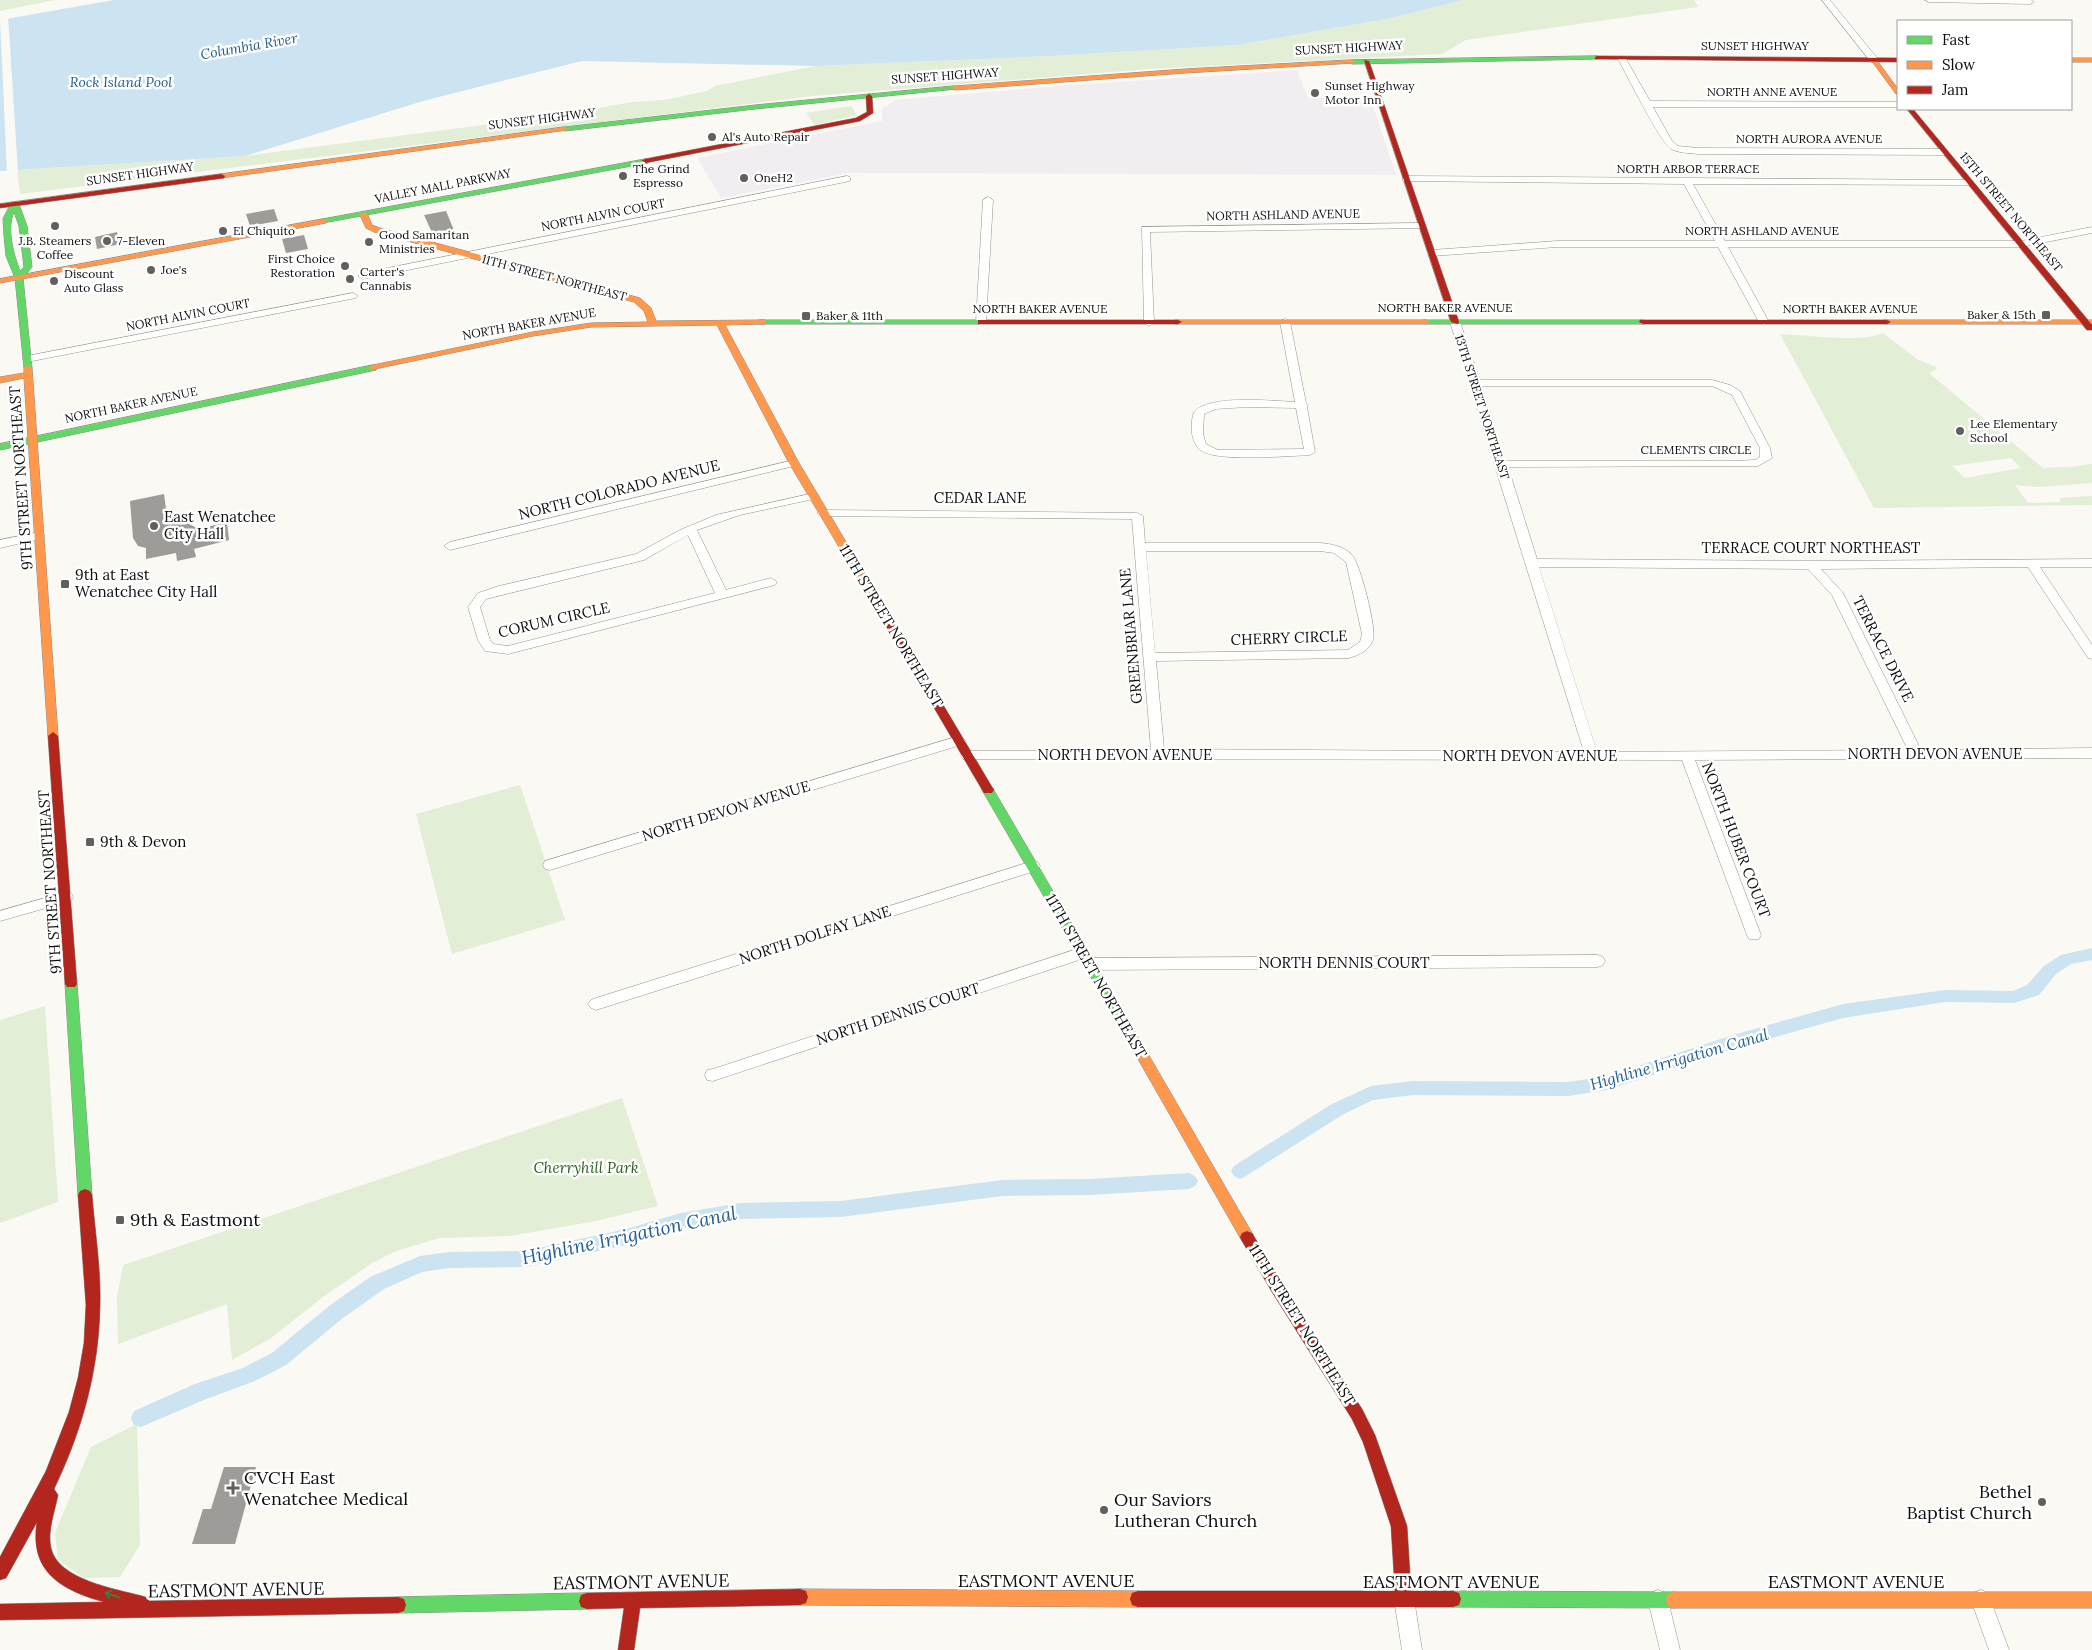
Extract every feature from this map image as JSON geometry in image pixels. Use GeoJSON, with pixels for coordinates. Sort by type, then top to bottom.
{"type":"FeatureCollection","features":[{"type":"Feature","properties":{"kind":"main road","name":"SUNSET HIGHWAY"},"geometry":{"type":"LineString","coordinates":[[0,206],[641,120],[869,96],[1247,67],[1422,58],[1897,60]]}},
{"type":"Feature","properties":{"kind":"main road"},"geometry":{"type":"LineString","coordinates":[[1874,60],[1897,91]]}},
{"type":"Feature","properties":{"kind":"main road"},"geometry":{"type":"LineString","coordinates":[[2072,60],[2092,60]]}},
{"type":"Feature","properties":{"kind":"main road","name":"13TH STREET NORTHEAST"},"geometry":{"type":"LineString","coordinates":[[1366,61],[1455,322]]}},
{"type":"Feature","properties":{"kind":"main road","name":"VALLEY MALL PARKWAY"},"geometry":{"type":"LineString","coordinates":[[0,281],[364,215],[864,120],[871,114],[873,105],[869,96]]}},
{"type":"Feature","properties":{"kind":"main road","name":"15TH STREET NORTHEAST"},"geometry":{"type":"LineString","coordinates":[[1911,110],[1969,183],[2090,325]]}},
{"type":"Feature","properties":{"kind":"main road"},"geometry":{"type":"LineString","coordinates":[[15,204],[23,217],[23,234],[27,241],[28,267],[19,278],[10,256],[7,219],[15,204]]}},
{"type":"Feature","properties":{"kind":"main road","name":"11TH STREET NORTHEAST"},"geometry":{"type":"LineString","coordinates":[[364,215],[369,226],[377,230],[636,300],[645,305],[651,313],[653,323]]}},
{"type":"Feature","properties":{"kind":"main road","name":"9TH STREET NORTHEAST"},"geometry":{"type":"LineString","coordinates":[[19,278],[27,359],[66,897],[90,1244],[93,1331],[88,1368],[76,1412],[52,1479]]}},
{"type":"Feature","properties":{"kind":"main road","name":"11TH STREET NORTHEAST"},"geometry":{"type":"LineString","coordinates":[[719,322],[794,463],[1033,866],[1277,1288],[1340,1386],[1366,1432],[1386,1482],[1399,1526],[1404,1599]]}},
{"type":"Feature","properties":{"kind":"main road","name":"NORTH BAKER AVENUE"},"geometry":{"type":"LineString","coordinates":[[0,447],[533,334],[591,325],[719,322],[1764,322],[2090,325]]}},
{"type":"Feature","properties":{"kind":"main road"},"geometry":{"type":"LineString","coordinates":[[0,380],[28,375]]}},
{"type":"Feature","properties":{"kind":"main road"},"geometry":{"type":"LineString","coordinates":[[0,1572],[52,1479]]}},
{"type":"Feature","properties":{"kind":"main road"},"geometry":{"type":"LineString","coordinates":[[52,1479],[43,1540],[44,1555],[48,1565],[57,1575],[72,1582],[158,1609]]}},
{"type":"Feature","properties":{"kind":"main road","name":"EASTMONT AVENUE"},"geometry":{"type":"LineString","coordinates":[[0,1612],[792,1597],[2092,1600]]}},
{"type":"Feature","properties":{"kind":"main road"},"geometry":{"type":"LineString","coordinates":[[626,1650],[634,1599]]}},
{"type":"Feature","properties":{"kind":"street"},"geometry":{"type":"LineString","coordinates":[[1826,0],[1874,60]]}},
{"type":"Feature","properties":{"kind":"street"},"geometry":{"type":"LineString","coordinates":[[1930,0],[2029,1]]}},
{"type":"Feature","properties":{"kind":"street"},"geometry":{"type":"LineString","coordinates":[[1622,59],[1646,104]]}},
{"type":"Feature","properties":{"kind":"street","name":"NORTH ANNE AVENUE"},"geometry":{"type":"LineString","coordinates":[[1646,104],[1897,104]]}},
{"type":"Feature","properties":{"kind":"street","name":"NORTH AURORA AVENUE"},"geometry":{"type":"LineString","coordinates":[[1646,104],[1668,142],[1675,148],[1698,151],[1944,152]]}},
{"type":"Feature","properties":{"kind":"street","name":"NORTH ALVIN COURT"},"geometry":{"type":"LineString","coordinates":[[362,276],[847,179]]}},
{"type":"Feature","properties":{"kind":"street","name":"NORTH ARBOR TERRACE"},"geometry":{"type":"LineString","coordinates":[[1406,180],[1969,183]]}},
{"type":"Feature","properties":{"kind":"street"},"geometry":{"type":"LineString","coordinates":[[1687,181],[1764,322]]}},
{"type":"Feature","properties":{"kind":"street"},"geometry":{"type":"LineString","coordinates":[[981,322],[988,200]]}},
{"type":"Feature","properties":{"kind":"street","name":"NORTH ASHLAND AVENUE"},"geometry":{"type":"LineString","coordinates":[[1149,323],[1145,228],[1422,226]]}},
{"type":"Feature","properties":{"kind":"street","name":"NORTH ASHLAND AVENUE"},"geometry":{"type":"LineString","coordinates":[[1432,253],[1526,244],[2021,244],[2092,230]]}},
{"type":"Feature","properties":{"kind":"street","name":"NORTH ALVIN COURT"},"geometry":{"type":"LineString","coordinates":[[27,359],[353,296]]}},
{"type":"Feature","properties":{"kind":"street"},"geometry":{"type":"LineString","coordinates":[[1285,322],[1302,405],[1310,452],[1218,453],[1201,447],[1198,413],[1203,408],[1224,405],[1302,405]]}},
{"type":"Feature","properties":{"kind":"street","name":"13TH STREET NORTHEAST"},"geometry":{"type":"LineString","coordinates":[[1455,322],[1476,383],[1530,563],[1592,756]]}},
{"type":"Feature","properties":{"kind":"street","name":"CLEMENTS CIRCLE"},"geometry":{"type":"LineString","coordinates":[[1476,383],[1690,382],[1726,387],[1736,394],[1765,448],[1766,458],[1758,463],[1732,464],[1500,464]]}},
{"type":"Feature","properties":{"kind":"street","name":"NORTH COLORADO AVENUE"},"geometry":{"type":"LineString","coordinates":[[450,546],[794,463]]}},
{"type":"Feature","properties":{"kind":"street","name":"CORUM CIRCLE"},"geometry":{"type":"LineString","coordinates":[[771,582],[518,648],[495,650],[490,648],[484,640],[474,607],[482,596],[640,556],[652,552],[691,528],[736,514],[814,496]]}},
{"type":"Feature","properties":{"kind":"street","name":"CEDAR LANE"},"geometry":{"type":"LineString","coordinates":[[824,513],[1137,516]]}},
{"type":"Feature","properties":{"kind":"street","name":"GREENBRIAR LANE"},"geometry":{"type":"LineString","coordinates":[[1137,516],[1158,754]]}},
{"type":"Feature","properties":{"kind":"street"},"geometry":{"type":"LineString","coordinates":[[691,528],[722,595]]}},
{"type":"Feature","properties":{"kind":"street"},"geometry":{"type":"LineString","coordinates":[[0,544],[40,536]]}},
{"type":"Feature","properties":{"kind":"street","name":"CHERRY CIRCLE"},"geometry":{"type":"LineString","coordinates":[[1140,547],[1320,547],[1340,550],[1348,555],[1352,562],[1368,634],[1366,642],[1361,649],[1349,654],[1149,657]]}},
{"type":"Feature","properties":{"kind":"street","name":"TERRACE COURT NORTHEAST"},"geometry":{"type":"LineString","coordinates":[[1530,563],[1811,565],[2092,563]]}},
{"type":"Feature","properties":{"kind":"street"},"geometry":{"type":"LineString","coordinates":[[2032,564],[2091,651]]}},
{"type":"Feature","properties":{"kind":"street","name":"TERRACE DRIVE"},"geometry":{"type":"LineString","coordinates":[[1811,565],[1837,593],[1917,754]]}},
{"type":"Feature","properties":{"kind":"street","name":"NORTH DEVON AVENUE"},"geometry":{"type":"LineString","coordinates":[[550,865],[959,741]]}},
{"type":"Feature","properties":{"kind":"street","name":"NORTH DEVON AVENUE"},"geometry":{"type":"LineString","coordinates":[[968,756],[1158,754],[1499,757],[2092,753]]}},
{"type":"Feature","properties":{"kind":"street","name":"NORTH HUBER COURT"},"geometry":{"type":"LineString","coordinates":[[1687,756],[1754,935]]}},
{"type":"Feature","properties":{"kind":"street","name":"NORTH DOLFAY LANE"},"geometry":{"type":"LineString","coordinates":[[596,1004],[1033,866]]}},
{"type":"Feature","properties":{"kind":"street"},"geometry":{"type":"LineString","coordinates":[[0,916],[66,897]]}},
{"type":"Feature","properties":{"kind":"street","name":"NORTH DENNIS COURT"},"geometry":{"type":"LineString","coordinates":[[713,1075],[1087,959],[1598,961]]}},
{"type":"Feature","properties":{"kind":"street","name":"11TH STREET NORTHEAST"},"geometry":{"type":"LineString","coordinates":[[1404,1599],[1412,1650]]}},
{"type":"Feature","properties":{"kind":"street"},"geometry":{"type":"LineString","coordinates":[[1658,1600],[1670,1650]]}},
{"type":"Feature","properties":{"kind":"street"},"geometry":{"type":"LineString","coordinates":[[1981,1600],[1999,1650]]}},
{"type":"Feature","properties":{"kind":"shaded area"},"geometry":{"type":"Polygon","coordinates":[[[1297,70],[1308,98],[1370,97],[1396,175],[849,173],[721,198],[697,158],[882,121],[882,109],[895,100],[1071,85],[1297,70]]]}},
{"type":"Feature","properties":{"kind":"green space"},"geometry":{"type":"Polygon","coordinates":[[[0,0],[55,0],[0,11],[0,0]]]}},
{"type":"Feature","properties":{"kind":"green space"},"geometry":{"type":"Polygon","coordinates":[[[1463,0],[1694,0],[1698,7],[1466,40],[1442,54],[1149,69],[813,96],[20,194],[17,170],[245,156],[560,115],[632,102],[665,100],[707,91],[715,86],[815,66],[1051,56],[1237,45],[1387,19],[1463,0]]]}},
{"type":"Feature","properties":{"kind":"green space"},"geometry":{"type":"Polygon","coordinates":[[[851,106],[857,115],[815,125],[806,113],[851,106]]]}},
{"type":"Feature","properties":{"kind":"green space"},"geometry":{"type":"Polygon","coordinates":[[[1883,333],[1917,359],[1938,368],[1929,373],[2043,468],[2092,464],[2092,483],[2039,487],[2015,485],[2028,503],[2060,502],[2060,498],[2092,496],[2092,505],[1874,508],[1780,334],[1848,338],[1874,336],[1883,333]],[[2011,458],[1952,466],[1965,478],[2021,468],[2011,458]]]}},
{"type":"Feature","properties":{"kind":"green space"},"geometry":{"type":"Polygon","coordinates":[[[520,785],[565,920],[452,954],[416,814],[520,785]]]}},
{"type":"Feature","properties":{"kind":"green space"},"geometry":{"type":"Polygon","coordinates":[[[45,1006],[58,1202],[0,1223],[0,1020],[45,1006]]]}},
{"type":"Feature","properties":{"kind":"green space","name":"Cherryhill Park"},"geometry":{"type":"Polygon","coordinates":[[[622,1098],[658,1206],[596,1221],[510,1236],[440,1238],[396,1251],[372,1263],[323,1297],[271,1338],[232,1360],[227,1304],[118,1344],[117,1297],[123,1265],[622,1098]]]}},
{"type":"Feature","properties":{"kind":"green space"},"geometry":{"type":"Polygon","coordinates":[[[137,1424],[140,1545],[120,1577],[84,1578],[58,1560],[55,1533],[91,1447],[137,1424]]]}},
{"type":"Feature","properties":{"kind":"water","name":"Rock Island Pool"},"geometry":{"type":"Polygon","coordinates":[[[114,0],[1463,0],[1387,19],[1237,45],[1051,56],[815,66],[582,61],[423,101],[245,156],[0,171],[0,20],[114,0]]]}},
{"type":"Feature","properties":{"kind":"pier"},"geometry":{"type":"Polygon","coordinates":[[[8,16],[18,172],[7,173],[0,18],[8,16]]]}},
{"type":"Feature","properties":{"kind":"building"},"geometry":{"type":"Polygon","coordinates":[[[274,209],[278,221],[250,226],[246,214],[274,209]]]}},
{"type":"Feature","properties":{"kind":"building"},"geometry":{"type":"Polygon","coordinates":[[[446,211],[456,235],[435,239],[424,215],[446,211]]]}},
{"type":"Feature","properties":{"kind":"building","name":"7-Eleven"},"geometry":{"type":"Polygon","coordinates":[[[117,232],[120,244],[97,249],[95,237],[117,232]]]}},
{"type":"Feature","properties":{"kind":"building"},"geometry":{"type":"Polygon","coordinates":[[[304,235],[308,249],[286,253],[282,239],[304,235]]]}},
{"type":"Feature","properties":{"kind":"building","name":"East Wenatchee City Hall"},"geometry":{"type":"Polygon","coordinates":[[[164,494],[167,516],[175,517],[199,529],[227,522],[229,540],[194,549],[196,557],[177,561],[176,553],[146,559],[146,548],[138,546],[133,538],[130,501],[164,494]]]}},
{"type":"Feature","properties":{"kind":"building","name":"CVCH East Wenatchee Medical"},"geometry":{"type":"Polygon","coordinates":[[[224,1467],[256,1467],[235,1544],[192,1544],[203,1509],[211,1509],[224,1467]]]}},
{"type":"Feature","properties":{"kind":"waterway","name":"Highline Irrigation Canal"},"geometry":{"type":"LineString","coordinates":[[1240,1171],[1336,1110],[1371,1093],[1413,1088],[1568,1089],[1607,1083],[1733,1042],[1843,1011],[1945,996],[2014,997],[2033,990],[2050,970],[2067,959],[2092,954]]}},
{"type":"Feature","properties":{"kind":"waterway","name":"Highline Irrigation Canal"},"geometry":{"type":"LineString","coordinates":[[141,1418],[202,1391],[248,1375],[279,1359],[336,1312],[377,1283],[420,1264],[449,1260],[525,1259],[626,1237],[681,1221],[740,1211],[841,1209],[1002,1188],[1089,1187],[1189,1181]]}},
{"type":"Feature","properties":{"kind":"traffic: fast"},"geometry":{"type":"LineString","coordinates":[[1352,62],[1597,58]]}},
{"type":"Feature","properties":{"kind":"traffic: fast"},"geometry":{"type":"LineString","coordinates":[[565,129],[755,107],[955,88]]}},
{"type":"Feature","properties":{"kind":"traffic: fast"},"geometry":{"type":"LineString","coordinates":[[323,221],[645,161]]}},
{"type":"Feature","properties":{"kind":"traffic: fast"},"geometry":{"type":"LineString","coordinates":[[19,278],[28,267],[23,226],[15,204],[7,219],[8,235],[10,256],[19,278],[28,368]]}},
{"type":"Feature","properties":{"kind":"traffic: fast"},"geometry":{"type":"LineString","coordinates":[[762,322],[981,322]]}},
{"type":"Feature","properties":{"kind":"traffic: fast"},"geometry":{"type":"LineString","coordinates":[[1426,322],[1643,322]]}},
{"type":"Feature","properties":{"kind":"traffic: fast"},"geometry":{"type":"LineString","coordinates":[[0,447],[373,368]]}},
{"type":"Feature","properties":{"kind":"traffic: fast"},"geometry":{"type":"LineString","coordinates":[[988,790],[1122,1020]]}},
{"type":"Feature","properties":{"kind":"traffic: fast"},"geometry":{"type":"LineString","coordinates":[[71,984],[85,1195]]}},
{"type":"Feature","properties":{"kind":"traffic: fast"},"geometry":{"type":"LineString","coordinates":[[1453,1599],[1674,1600]]}},
{"type":"Feature","properties":{"kind":"traffic: fast"},"geometry":{"type":"LineString","coordinates":[[398,1605],[587,1601]]}},
{"type":"Feature","properties":{"kind":"traffic: slow"},"geometry":{"type":"LineString","coordinates":[[1874,60],[1897,92]]}},
{"type":"Feature","properties":{"kind":"traffic: slow"},"geometry":{"type":"LineString","coordinates":[[2072,60],[2092,60]]}},
{"type":"Feature","properties":{"kind":"traffic: slow"},"geometry":{"type":"LineString","coordinates":[[955,88],[1185,71],[1352,62]]}},
{"type":"Feature","properties":{"kind":"traffic: slow"},"geometry":{"type":"LineString","coordinates":[[221,176],[565,129]]}},
{"type":"Feature","properties":{"kind":"traffic: slow"},"geometry":{"type":"LineString","coordinates":[[364,215],[369,226],[377,230],[637,300],[648,310],[653,323]]}},
{"type":"Feature","properties":{"kind":"traffic: slow"},"geometry":{"type":"LineString","coordinates":[[0,281],[323,221]]}},
{"type":"Feature","properties":{"kind":"traffic: slow"},"geometry":{"type":"LineString","coordinates":[[719,322],[794,463],[890,624]]}},
{"type":"Feature","properties":{"kind":"traffic: slow"},"geometry":{"type":"LineString","coordinates":[[373,368],[533,334],[591,325],[762,322]]}},
{"type":"Feature","properties":{"kind":"traffic: slow"},"geometry":{"type":"LineString","coordinates":[[1178,322],[1426,322]]}},
{"type":"Feature","properties":{"kind":"traffic: slow"},"geometry":{"type":"LineString","coordinates":[[1887,322],[2092,322]]}},
{"type":"Feature","properties":{"kind":"traffic: slow"},"geometry":{"type":"LineString","coordinates":[[28,368],[53,736]]}},
{"type":"Feature","properties":{"kind":"traffic: slow"},"geometry":{"type":"LineString","coordinates":[[0,380],[28,375]]}},
{"type":"Feature","properties":{"kind":"traffic: slow"},"geometry":{"type":"LineString","coordinates":[[1122,1020],[1247,1237]]}},
{"type":"Feature","properties":{"kind":"traffic: slow"},"geometry":{"type":"LineString","coordinates":[[800,1597],[1138,1599]]}},
{"type":"Feature","properties":{"kind":"traffic: slow"},"geometry":{"type":"LineString","coordinates":[[1674,1600],[2092,1600]]}},
{"type":"Feature","properties":{"kind":"traffic: jam"},"geometry":{"type":"LineString","coordinates":[[1597,58],[1897,60]]}},
{"type":"Feature","properties":{"kind":"traffic: jam"},"geometry":{"type":"LineString","coordinates":[[1366,61],[1455,322]]}},
{"type":"Feature","properties":{"kind":"traffic: jam"},"geometry":{"type":"LineString","coordinates":[[645,161],[858,120],[870,113],[869,96]]}},
{"type":"Feature","properties":{"kind":"traffic: jam"},"geometry":{"type":"LineString","coordinates":[[1911,110],[2090,328]]}},
{"type":"Feature","properties":{"kind":"traffic: jam"},"geometry":{"type":"LineString","coordinates":[[0,206],[221,176]]}},
{"type":"Feature","properties":{"kind":"traffic: jam"},"geometry":{"type":"LineString","coordinates":[[981,322],[1178,322]]}},
{"type":"Feature","properties":{"kind":"traffic: jam"},"geometry":{"type":"LineString","coordinates":[[1643,322],[1887,322]]}},
{"type":"Feature","properties":{"kind":"traffic: jam"},"geometry":{"type":"LineString","coordinates":[[890,624],[988,790]]}},
{"type":"Feature","properties":{"kind":"traffic: jam"},"geometry":{"type":"LineString","coordinates":[[53,736],[71,984]]}},
{"type":"Feature","properties":{"kind":"traffic: jam"},"geometry":{"type":"LineString","coordinates":[[0,1572],[52,1477],[77,1412],[85,1378],[91,1343],[93,1305],[85,1195]]}},
{"type":"Feature","properties":{"kind":"traffic: jam"},"geometry":{"type":"LineString","coordinates":[[1247,1237],[1357,1414],[1370,1440],[1399,1526],[1404,1599]]}},
{"type":"Feature","properties":{"kind":"traffic: jam"},"geometry":{"type":"LineString","coordinates":[[50,1495],[43,1535],[43,1548],[48,1561],[57,1572],[69,1580],[99,1593],[142,1604]]}},
{"type":"Feature","properties":{"kind":"traffic: jam"},"geometry":{"type":"LineString","coordinates":[[587,1601],[800,1597]]}},
{"type":"Feature","properties":{"kind":"traffic: jam"},"geometry":{"type":"LineString","coordinates":[[626,1650],[633,1599]]}},
{"type":"Feature","properties":{"kind":"traffic: jam"},"geometry":{"type":"LineString","coordinates":[[1138,1599],[1453,1599]]}},
{"type":"Feature","properties":{"kind":"traffic: jam"},"geometry":{"type":"LineString","coordinates":[[0,1612],[398,1605]]}},
{"type":"Feature","properties":{"kind":"place","name":"Sunset Highway Motor Inn"},"geometry":{"type":"Point","coordinates":[1315,93]}},
{"type":"Feature","properties":{"kind":"place","name":"Al's Auto Repair"},"geometry":{"type":"Point","coordinates":[712,137]}},
{"type":"Feature","properties":{"kind":"place","name":"The Grind Espresso"},"geometry":{"type":"Point","coordinates":[623,176]}},
{"type":"Feature","properties":{"kind":"place","name":"OneH2"},"geometry":{"type":"Point","coordinates":[744,178]}},
{"type":"Feature","properties":{"kind":"place","name":"J.B. Steamers Coffee"},"geometry":{"type":"Point","coordinates":[55,226]}},
{"type":"Feature","properties":{"kind":"place","name":"El Chiquito"},"geometry":{"type":"Point","coordinates":[223,231]}},
{"type":"Feature","properties":{"kind":"place","name":"7-Eleven"},"geometry":{"type":"Point","coordinates":[107,241]}},
{"type":"Feature","properties":{"kind":"place","name":"Good Samaritan Ministries"},"geometry":{"type":"Point","coordinates":[369,242]}},
{"type":"Feature","properties":{"kind":"place","name":"First Choice Restoration"},"geometry":{"type":"Point","coordinates":[345,266]}},
{"type":"Feature","properties":{"kind":"place","name":"Joe's"},"geometry":{"type":"Point","coordinates":[151,270]}},
{"type":"Feature","properties":{"kind":"place","name":"Carter's Cannabis"},"geometry":{"type":"Point","coordinates":[350,279]}},
{"type":"Feature","properties":{"kind":"place","name":"Discount Auto Glass"},"geometry":{"type":"Point","coordinates":[54,281]}},
{"type":"Feature","properties":{"kind":"place","name":"Baker & 15th"},"geometry":{"type":"Point","coordinates":[2046,315]}},
{"type":"Feature","properties":{"kind":"place","name":"Baker & 11th"},"geometry":{"type":"Point","coordinates":[806,316]}},
{"type":"Feature","properties":{"kind":"place","name":"Lee Elementary School"},"geometry":{"type":"Point","coordinates":[1960,431]}},
{"type":"Feature","properties":{"kind":"place","name":"East Wenatchee City Hall"},"geometry":{"type":"Point","coordinates":[154,526]}},
{"type":"Feature","properties":{"kind":"place","name":"9th at East Wenatchee City Hall"},"geometry":{"type":"Point","coordinates":[65,584]}},
{"type":"Feature","properties":{"kind":"place","name":"9th & Devon"},"geometry":{"type":"Point","coordinates":[90,842]}},
{"type":"Feature","properties":{"kind":"place","name":"9th & Eastmont"},"geometry":{"type":"Point","coordinates":[120,1220]}},
{"type":"Feature","properties":{"kind":"place","name":"CVCH East Wenatchee Medical"},"geometry":{"type":"Point","coordinates":[233,1488]}},
{"type":"Feature","properties":{"kind":"place","name":"Bethel Baptist Church"},"geometry":{"type":"Point","coordinates":[2042,1502]}},
{"type":"Feature","properties":{"kind":"place","name":"Our Saviors Lutheran Church"},"geometry":{"type":"Point","coordinates":[1104,1510]}},
{"type":"Feature","properties":{"kind":"water label","name":"Columbia River"},"geometry":{"type":"Point","coordinates":[249,46]}}]}
